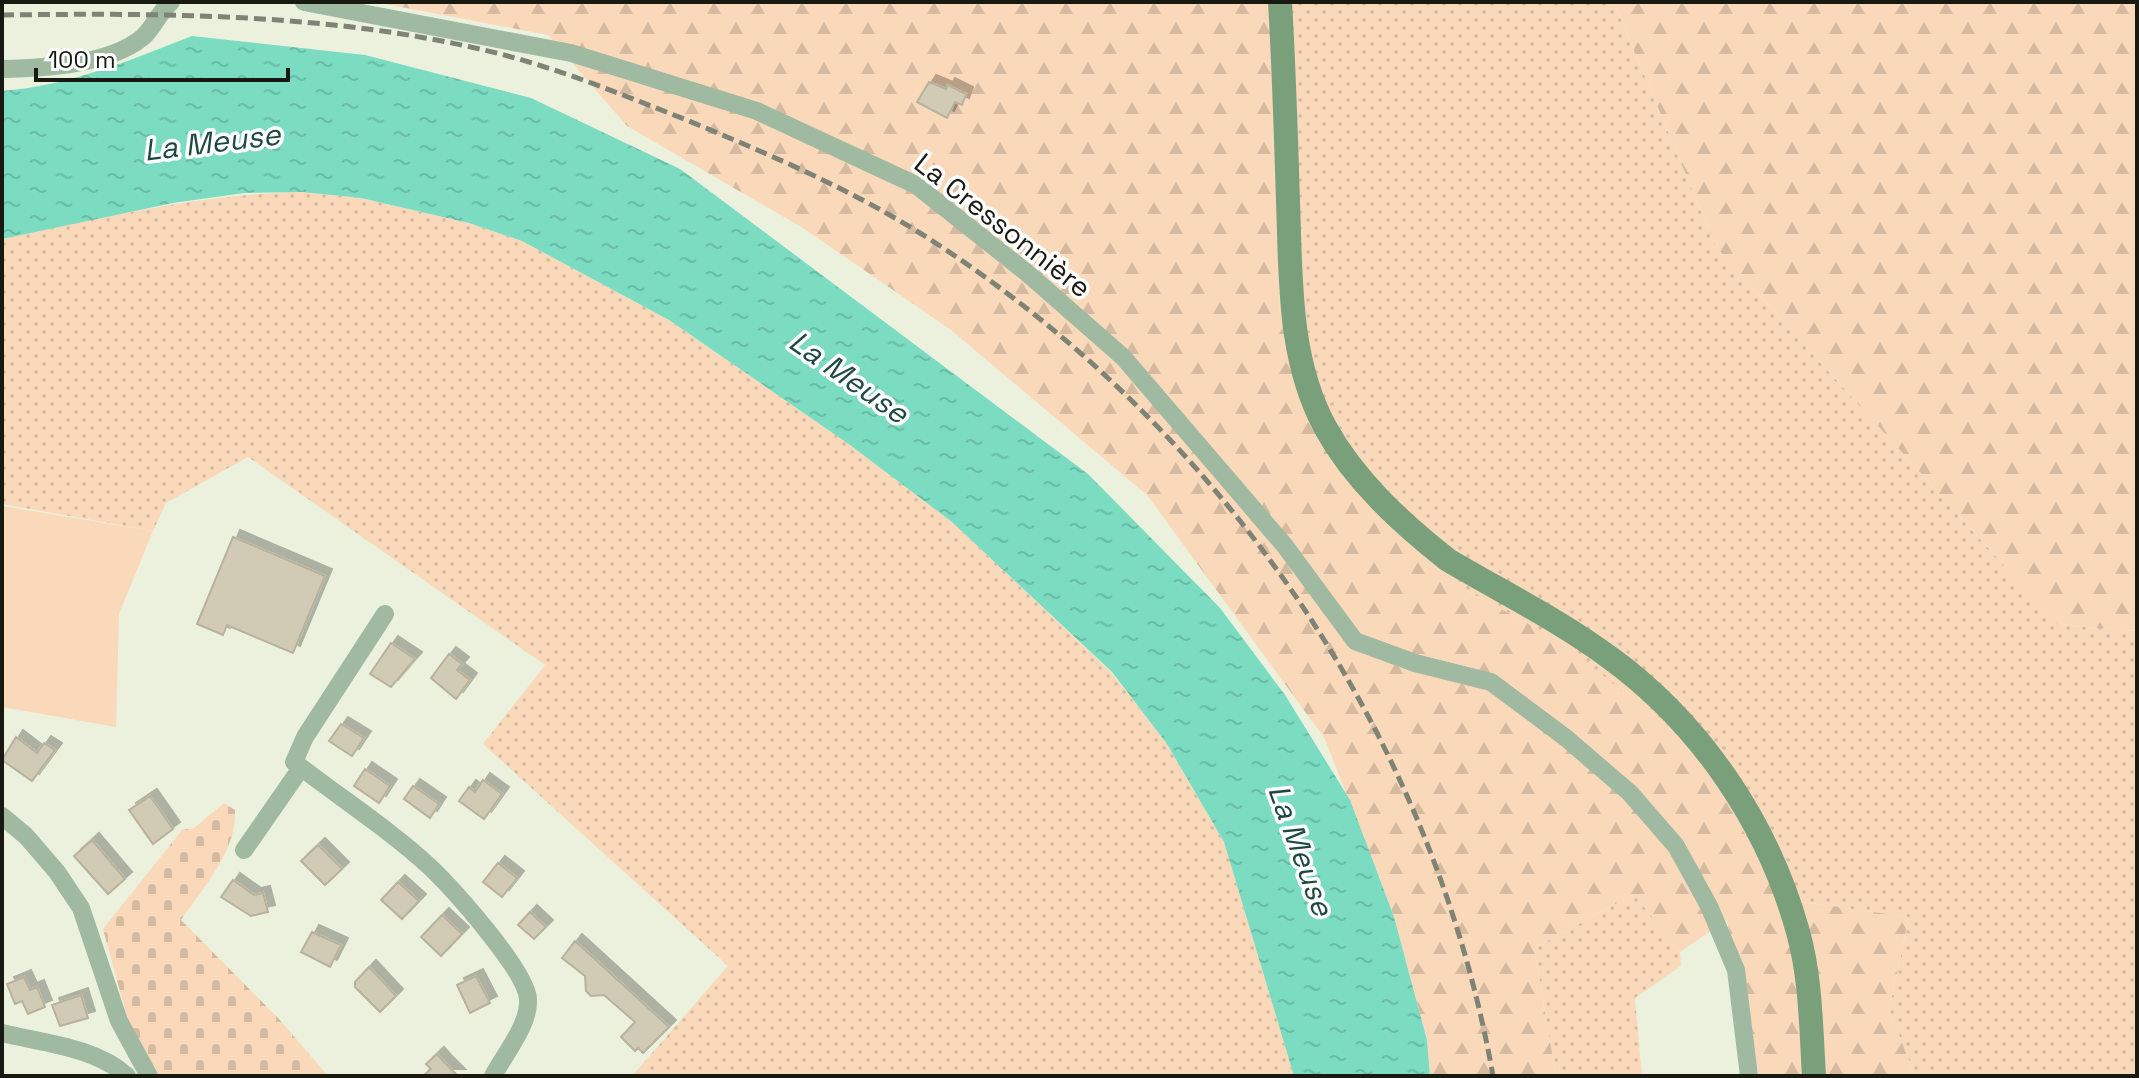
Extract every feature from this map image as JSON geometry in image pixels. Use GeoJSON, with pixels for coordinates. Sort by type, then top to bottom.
{"type":"FeatureCollection","features":[{"type":"Feature","properties":{"kind":"street"},"geometry":{"type":"LineString","coordinates":[[2,69],[84,61],[125,47],[146,34],[171,2]]}},
{"type":"Feature","properties":{"kind":"street","name":"La Cressonnière"},"geometry":{"type":"LineString","coordinates":[[304,2],[571,53],[757,111],[916,185],[1026,272],[1123,357],[1285,546],[1355,641],[1415,663],[1491,682],[1566,738],[1630,793],[1676,846],[1709,906],[1736,970],[1749,1076]]}},
{"type":"Feature","properties":{"kind":"street"},"geometry":{"type":"LineString","coordinates":[[1280,2],[1292,310],[1302,370],[1324,426],[1357,474],[1424,541],[1448,560],[1609,656],[1665,703],[1692,731],[1738,797],[1798,930],[1807,983],[1814,1076]]}},
{"type":"Feature","properties":{"kind":"street"},"geometry":{"type":"LineString","coordinates":[[385,614],[305,737],[294,762],[430,867],[503,951],[519,974],[528,998],[525,1017],[493,1076]]}},
{"type":"Feature","properties":{"kind":"street"},"geometry":{"type":"LineString","coordinates":[[244,850],[301,768]]}},
{"type":"Feature","properties":{"kind":"street"},"geometry":{"type":"LineString","coordinates":[[2,816],[26,836],[57,872],[81,908],[119,1021],[149,1076]]}},
{"type":"Feature","properties":{"kind":"street"},"geometry":{"type":"LineString","coordinates":[[2,1033],[80,1051],[112,1063],[127,1076]]}},
{"type":"Feature","properties":{"kind":"green space"},"geometry":{"type":"Polygon","coordinates":[[[375,2],[1269,2],[1277,121],[1280,320],[1339,459],[1448,581],[1565,643],[1707,764],[1780,899],[1909,917],[1889,1010],[1915,1076],[1759,1076],[1727,920],[1680,952],[1634,894],[1534,948],[1556,1076],[1430,1076],[1427,1040],[1394,917],[1325,739],[1147,495],[951,330],[803,228],[627,126],[548,35],[375,2]]]}},
{"type":"Feature","properties":{"kind":"green space"},"geometry":{"type":"Polygon","coordinates":[[[1269,2],[1614,2],[1716,247],[2058,625],[2137,631],[2137,1076],[1915,1076],[1889,1010],[1909,917],[1780,899],[1565,643],[1448,581],[1339,459],[1280,320],[1277,121],[1269,2]]]}},
{"type":"Feature","properties":{"kind":"green space"},"geometry":{"type":"Polygon","coordinates":[[[1614,2],[2137,2],[2137,631],[2058,625],[1716,247],[1614,2]]]}},
{"type":"Feature","properties":{"kind":"green space"},"geometry":{"type":"Polygon","coordinates":[[[302,192],[361,198],[469,223],[522,241],[669,320],[850,445],[952,522],[1111,672],[1167,744],[1224,842],[1294,1076],[632,1076],[728,966],[483,744],[545,665],[248,457],[166,503],[153,531],[2,504],[2,239],[189,202],[302,192]]]}},
{"type":"Feature","properties":{"kind":"green space"},"geometry":{"type":"Polygon","coordinates":[[[2,506],[153,531],[119,614],[116,727],[2,707],[2,506]]]}},
{"type":"Feature","properties":{"kind":"green space"},"geometry":{"type":"Polygon","coordinates":[[[224,803],[235,810],[225,854],[181,920],[279,1019],[328,1076],[160,1076],[130,1028],[103,929],[182,830],[194,828],[224,803]]]}},
{"type":"Feature","properties":{"kind":"green space"},"geometry":{"type":"Polygon","coordinates":[[[1634,894],[1680,952],[1681,966],[1635,998],[1642,1076],[1556,1076],[1534,948],[1634,894]]]}},
{"type":"Feature","properties":{"kind":"water","name":"La Meuse"},"geometry":{"type":"Polygon","coordinates":[[[192,36],[365,55],[531,98],[680,169],[1088,474],[1220,608],[1285,695],[1350,800],[1394,917],[1427,1040],[1430,1076],[1294,1076],[1224,842],[1167,744],[1112,672],[952,522],[850,445],[669,320],[522,241],[469,223],[361,198],[302,192],[244,193],[173,203],[2,239],[2,91],[75,78],[192,36]]]}},
{"type":"Feature","properties":{"kind":"building"},"geometry":{"type":"Polygon","coordinates":[[[929,82],[946,89],[948,85],[966,94],[962,105],[955,102],[947,118],[917,102],[929,82]]]}},
{"type":"Feature","properties":{"kind":"building"},"geometry":{"type":"Polygon","coordinates":[[[233,537],[325,576],[293,653],[227,625],[223,635],[197,624],[233,537]]]}},
{"type":"Feature","properties":{"kind":"building"},"geometry":{"type":"Polygon","coordinates":[[[391,643],[415,659],[391,687],[370,674],[391,643]]]}},
{"type":"Feature","properties":{"kind":"building"},"geometry":{"type":"Polygon","coordinates":[[[449,654],[462,664],[457,670],[470,680],[456,699],[431,678],[449,654]]]}},
{"type":"Feature","properties":{"kind":"building"},"geometry":{"type":"Polygon","coordinates":[[[341,724],[364,738],[352,756],[329,741],[341,724]]]}},
{"type":"Feature","properties":{"kind":"building"},"geometry":{"type":"Polygon","coordinates":[[[16,737],[37,753],[44,743],[55,750],[32,781],[2,760],[16,737]]]}},
{"type":"Feature","properties":{"kind":"building"},"geometry":{"type":"Polygon","coordinates":[[[365,769],[390,786],[379,803],[354,786],[365,769]]]}},
{"type":"Feature","properties":{"kind":"building"},"geometry":{"type":"Polygon","coordinates":[[[483,780],[502,794],[484,819],[459,801],[469,787],[475,792],[483,780]]]}},
{"type":"Feature","properties":{"kind":"building"},"geometry":{"type":"Polygon","coordinates":[[[413,786],[439,804],[430,818],[404,799],[413,786]]]}},
{"type":"Feature","properties":{"kind":"building"},"geometry":{"type":"Polygon","coordinates":[[[150,796],[173,829],[153,844],[129,810],[150,796]]]}},
{"type":"Feature","properties":{"kind":"building"},"geometry":{"type":"Polygon","coordinates":[[[92,840],[125,879],[108,894],[74,856],[92,840]]]}},
{"type":"Feature","properties":{"kind":"building"},"geometry":{"type":"Polygon","coordinates":[[[318,845],[342,869],[325,885],[301,861],[318,845]]]}},
{"type":"Feature","properties":{"kind":"building"},"geometry":{"type":"Polygon","coordinates":[[[498,863],[517,878],[502,897],[483,882],[498,863]]]}},
{"type":"Feature","properties":{"kind":"building"},"geometry":{"type":"Polygon","coordinates":[[[233,880],[254,895],[263,893],[268,912],[251,916],[221,897],[233,880]]]}},
{"type":"Feature","properties":{"kind":"building"},"geometry":{"type":"Polygon","coordinates":[[[398,882],[419,901],[402,919],[381,900],[398,882]]]}},
{"type":"Feature","properties":{"kind":"building"},"geometry":{"type":"Polygon","coordinates":[[[530,912],[546,927],[534,939],[518,925],[530,912]]]}},
{"type":"Feature","properties":{"kind":"building"},"geometry":{"type":"Polygon","coordinates":[[[442,915],[462,934],[441,956],[421,937],[442,915]]]}},
{"type":"Feature","properties":{"kind":"building"},"geometry":{"type":"Polygon","coordinates":[[[312,932],[341,945],[330,967],[301,952],[312,932]]]}},
{"type":"Feature","properties":{"kind":"building"},"geometry":{"type":"Polygon","coordinates":[[[575,941],[669,1027],[643,1053],[638,1048],[635,1051],[621,1037],[635,1022],[604,995],[591,996],[586,991],[585,976],[562,958],[575,941]]]}},
{"type":"Feature","properties":{"kind":"building"},"geometry":{"type":"Polygon","coordinates":[[[369,967],[396,996],[380,1012],[355,987],[355,982],[369,967]]]}},
{"type":"Feature","properties":{"kind":"building"},"geometry":{"type":"Polygon","coordinates":[[[476,976],[490,1003],[470,1013],[457,985],[476,976]]]}},
{"type":"Feature","properties":{"kind":"building"},"geometry":{"type":"Polygon","coordinates":[[[24,977],[30,990],[37,987],[45,1007],[28,1014],[22,1001],[15,1004],[7,984],[24,977]]]}},
{"type":"Feature","properties":{"kind":"building"},"geometry":{"type":"Polygon","coordinates":[[[81,995],[88,1018],[60,1026],[52,1005],[81,995]]]}},
{"type":"Feature","properties":{"kind":"building"},"geometry":{"type":"Polygon","coordinates":[[[437,1054],[458,1076],[423,1076],[431,1069],[426,1064],[437,1054]]]}},
{"type":"Feature","properties":{"kind":"railway"},"geometry":{"type":"LineString","coordinates":[[2,15],[184,15],[305,22],[425,38],[510,56],[684,119],[834,185],[920,233],[1027,309],[1126,395],[1215,491],[1295,595],[1363,707],[1419,825],[1463,948],[1493,1076]]}}]}
